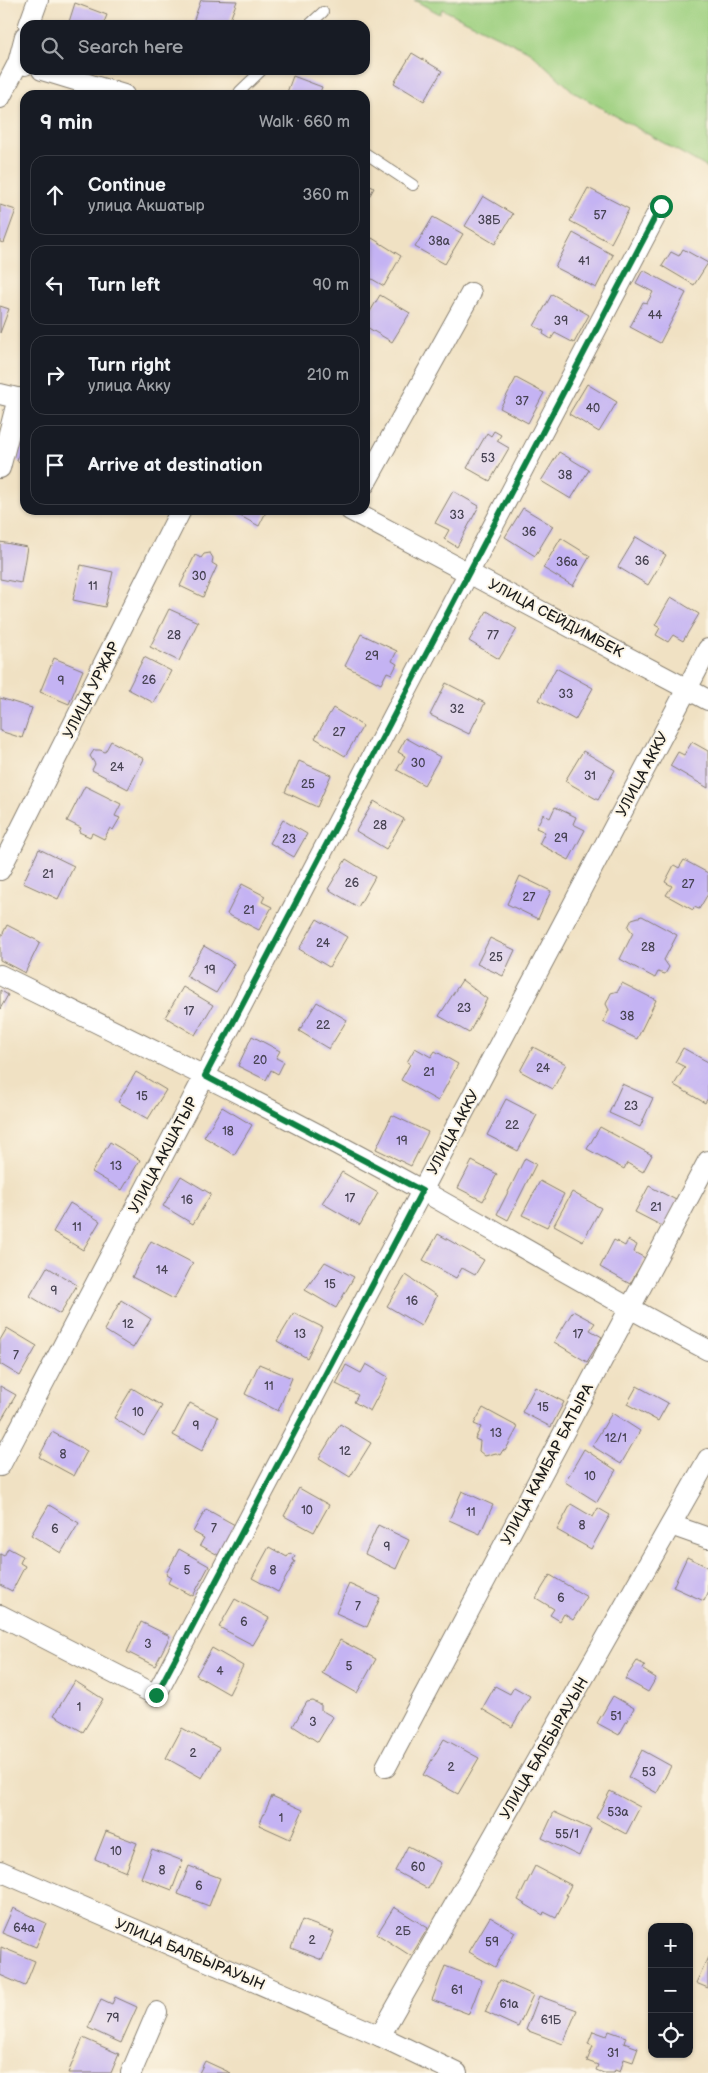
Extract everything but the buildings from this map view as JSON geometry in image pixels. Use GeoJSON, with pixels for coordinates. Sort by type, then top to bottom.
{"type":"FeatureCollection","features":[{"type":"Feature","properties":{"kind":"street"},"geometry":{"type":"LineString","coordinates":[[31,20],[38,0]]}},
{"type":"Feature","properties":{"kind":"street"},"geometry":{"type":"LineString","coordinates":[[0,98],[20,67]]}},
{"type":"Feature","properties":{"kind":"street"},"geometry":{"type":"LineString","coordinates":[[58,75],[108,90]]}},
{"type":"Feature","properties":{"kind":"street","name":"УЛИЦА АКШАТЫР"},"geometry":{"type":"LineString","coordinates":[[0,1466],[661,206]]}},
{"type":"Feature","properties":{"kind":"street"},"geometry":{"type":"LineString","coordinates":[[370,475],[471,294]]}},
{"type":"Feature","properties":{"kind":"street"},"geometry":{"type":"LineString","coordinates":[[0,468],[14,397]]}},
{"type":"Feature","properties":{"kind":"street","name":"УЛИЦА УРЖАР"},"geometry":{"type":"LineString","coordinates":[[0,870],[178,515]]}},
{"type":"Feature","properties":{"kind":"street","name":"УЛИЦА СЕЙДИМБЕК"},"geometry":{"type":"LineString","coordinates":[[360,515],[708,700]]}},
{"type":"Feature","properties":{"kind":"street","name":"УЛИЦА АККУ"},"geometry":{"type":"LineString","coordinates":[[0,1615],[156,1695],[708,650]]}},
{"type":"Feature","properties":{"kind":"street"},"geometry":{"type":"LineString","coordinates":[[0,975],[205,1076],[422,1191],[629,1309],[708,1350]]}},
{"type":"Feature","properties":{"kind":"street","name":"УЛИЦА КАМБАР БАТЫРА"},"geometry":{"type":"LineString","coordinates":[[386,1767],[708,1161]]}},
{"type":"Feature","properties":{"kind":"street","name":"УЛИЦА БАЛБЫРАУЫН"},"geometry":{"type":"LineString","coordinates":[[380,2036],[708,1460]]}},
{"type":"Feature","properties":{"kind":"street"},"geometry":{"type":"LineString","coordinates":[[671,1525],[708,1538]]}},
{"type":"Feature","properties":{"kind":"street","name":"УЛИЦА БАЛБЫРАУЫН"},"geometry":{"type":"LineString","coordinates":[[0,1871],[380,2036],[457,2073]]}},
{"type":"Feature","properties":{"kind":"street"},"geometry":{"type":"LineString","coordinates":[[131,2073],[157,2012]]}},
{"type":"Feature","properties":{"kind":"lane"},"geometry":{"type":"LineString","coordinates":[[314,20],[323,12]]}},
{"type":"Feature","properties":{"kind":"lane"},"geometry":{"type":"LineString","coordinates":[[241,90],[257,75]]}},
{"type":"Feature","properties":{"kind":"lane"},"geometry":{"type":"LineString","coordinates":[[370,156],[413,184]]}},
{"type":"Feature","properties":{"kind":"green space"},"geometry":{"type":"Polygon","coordinates":[[[414,0],[708,0],[708,168],[575,93],[530,52],[442,9],[440,14],[414,0]]]}},
{"type":"Feature","properties":{"kind":"route"},"geometry":{"type":"LineString","coordinates":[[156,1695],[422,1191],[205,1076],[661,206]]}}]}
